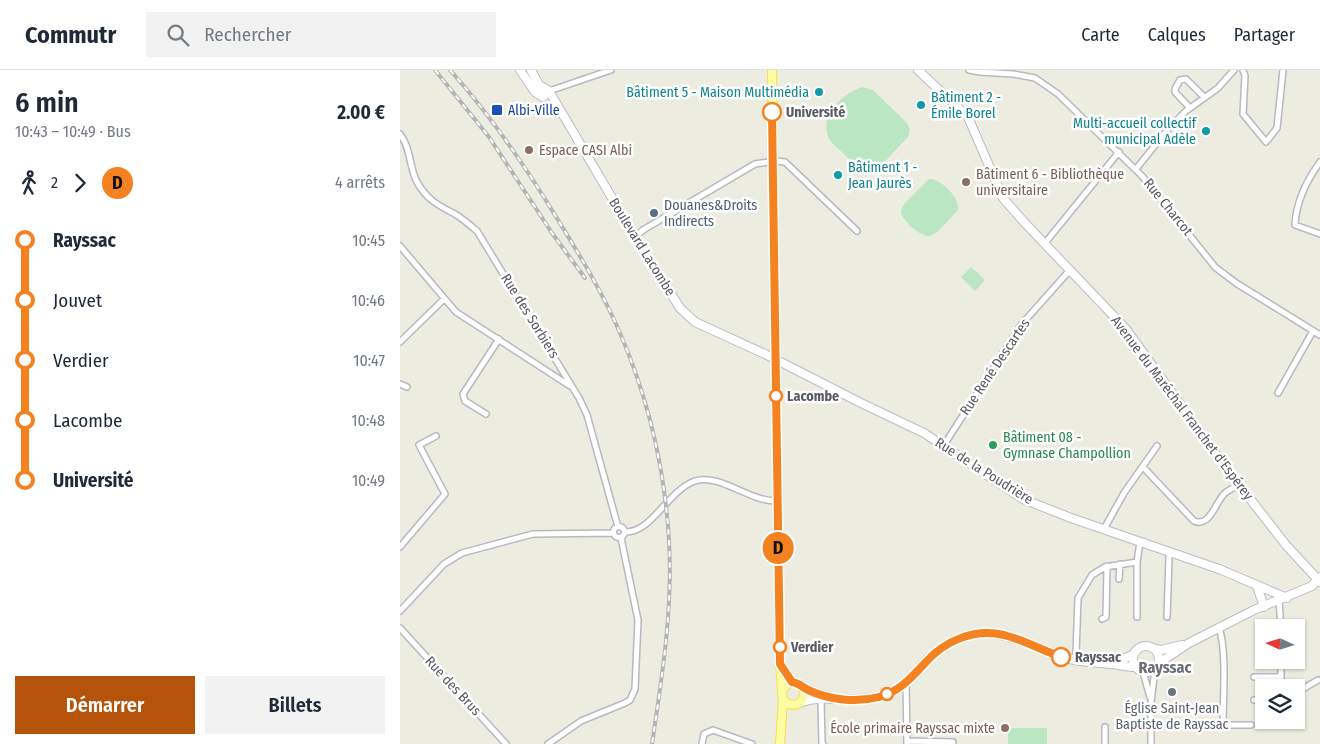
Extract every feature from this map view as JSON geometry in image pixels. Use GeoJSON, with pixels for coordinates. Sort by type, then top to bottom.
{"type":"FeatureCollection","features":[{"type":"Feature","properties":{"kind":"main road"},"geometry":{"type":"LineString","coordinates":[[772,70],[777,501],[780,664],[783,700],[780,744]]}},
{"type":"Feature","properties":{"kind":"main road"},"geometry":{"type":"LineString","coordinates":[[780,664],[792,682],[801,686],[804,692],[804,696],[795,704],[783,710]]}},
{"type":"Feature","properties":{"kind":"main road"},"geometry":{"type":"LineString","coordinates":[[782,689],[792,682]]}},
{"type":"Feature","properties":{"kind":"main road"},"geometry":{"type":"LineString","coordinates":[[783,700],[795,704]]}},
{"type":"Feature","properties":{"kind":"street"},"geometry":{"type":"LineString","coordinates":[[520,70],[534,92],[543,96],[549,91],[611,70]]}},
{"type":"Feature","properties":{"kind":"street","name":"Boulevard Lacombe"},"geometry":{"type":"LineString","coordinates":[[531,70],[539,85],[549,91],[635,237],[680,308],[695,322],[775,360]]}},
{"type":"Feature","properties":{"kind":"street","name":"Avenue du Maréchal Franchet d'Espérey"},"geometry":{"type":"LineString","coordinates":[[918,70],[968,117],[1004,198],[1126,329],[1286,545],[1320,580]]}},
{"type":"Feature","properties":{"kind":"street","name":"Rue Charcot"},"geometry":{"type":"LineString","coordinates":[[969,70],[1035,78],[1058,94],[1136,169],[1184,226],[1214,267],[1320,335]]}},
{"type":"Feature","properties":{"kind":"street"},"geometry":{"type":"LineString","coordinates":[[1136,169],[1169,128],[1190,108],[1218,88],[1234,70]]}},
{"type":"Feature","properties":{"kind":"street"},"geometry":{"type":"LineString","coordinates":[[1243,70],[1245,76],[1243,114],[1266,142],[1277,128],[1283,70]]}},
{"type":"Feature","properties":{"kind":"street"},"geometry":{"type":"LineString","coordinates":[[1190,108],[1175,92],[1175,88],[1180,80],[1186,79],[1204,97]]}},
{"type":"Feature","properties":{"kind":"street","name":"Rue des Sorbiers"},"geometry":{"type":"LineString","coordinates":[[400,134],[410,154],[414,174],[426,195],[477,231],[559,363],[587,414],[618,527]]}},
{"type":"Feature","properties":{"kind":"street"},"geometry":{"type":"LineString","coordinates":[[1045,243],[1119,152]]}},
{"type":"Feature","properties":{"kind":"street"},"geometry":{"type":"LineString","coordinates":[[635,237],[643,230],[755,164],[773,161],[784,162],[857,231]]}},
{"type":"Feature","properties":{"kind":"street"},"geometry":{"type":"LineString","coordinates":[[1320,162],[1309,179],[1296,216],[1295,225],[1320,234]]}},
{"type":"Feature","properties":{"kind":"street"},"geometry":{"type":"LineString","coordinates":[[400,246],[456,312],[571,387]]}},
{"type":"Feature","properties":{"kind":"street","name":"Rue René Descartes"},"geometry":{"type":"LineString","coordinates":[[944,445],[1021,325],[1070,270]]}},
{"type":"Feature","properties":{"kind":"street"},"geometry":{"type":"LineString","coordinates":[[400,342],[444,299]]}},
{"type":"Feature","properties":{"kind":"street"},"geometry":{"type":"LineString","coordinates":[[1278,393],[1313,330]]}},
{"type":"Feature","properties":{"kind":"street"},"geometry":{"type":"LineString","coordinates":[[486,414],[465,401],[463,394],[499,340]]}},
{"type":"Feature","properties":{"kind":"street","name":"Rue de la Poudrière"},"geometry":{"type":"LineString","coordinates":[[775,360],[924,433],[1023,499],[1219,569],[1282,599]]}},
{"type":"Feature","properties":{"kind":"street"},"geometry":{"type":"LineString","coordinates":[[548,372],[553,371],[559,363]]}},
{"type":"Feature","properties":{"kind":"street"},"geometry":{"type":"LineString","coordinates":[[400,384],[407,388]]}},
{"type":"Feature","properties":{"kind":"street"},"geometry":{"type":"LineString","coordinates":[[400,547],[444,494],[419,445],[436,436]]}},
{"type":"Feature","properties":{"kind":"street"},"geometry":{"type":"LineString","coordinates":[[1104,529],[1117,505],[1156,446]]}},
{"type":"Feature","properties":{"kind":"street"},"geometry":{"type":"LineString","coordinates":[[1142,467],[1198,523],[1204,522],[1225,493],[1239,484]]}},
{"type":"Feature","properties":{"kind":"street"},"geometry":{"type":"LineString","coordinates":[[548,744],[581,721],[630,700],[633,695],[636,680],[638,620],[621,538],[625,532],[638,530],[679,491],[696,481],[712,480],[745,494],[777,501]]}},
{"type":"Feature","properties":{"kind":"street"},"geometry":{"type":"LineString","coordinates":[[613,533],[615,528],[618,527],[622,527],[625,532]]}},
{"type":"Feature","properties":{"kind":"street"},"geometry":{"type":"LineString","coordinates":[[400,611],[444,564],[462,553],[532,534],[613,533],[616,537],[621,538]]}},
{"type":"Feature","properties":{"kind":"street"},"geometry":{"type":"LineString","coordinates":[[1138,618],[1137,562],[1140,542]]}},
{"type":"Feature","properties":{"kind":"street"},"geometry":{"type":"LineString","coordinates":[[1167,618],[1170,552]]}},
{"type":"Feature","properties":{"kind":"street"},"geometry":{"type":"LineString","coordinates":[[1073,660],[1076,654],[1078,598],[1092,575],[1108,566],[1137,562]]}},
{"type":"Feature","properties":{"kind":"street"},"geometry":{"type":"LineString","coordinates":[[1119,579],[1120,564]]}},
{"type":"Feature","properties":{"kind":"street"},"geometry":{"type":"LineString","coordinates":[[1102,619],[1106,617],[1108,566]]}},
{"type":"Feature","properties":{"kind":"street"},"geometry":{"type":"LineString","coordinates":[[795,704],[812,698],[862,700],[880,697],[906,683],[930,657],[953,641],[970,635],[985,633],[1005,635],[1073,660],[1135,667],[1143,672],[1149,672],[1189,643],[1264,606],[1312,586],[1320,580]]}},
{"type":"Feature","properties":{"kind":"street"},"geometry":{"type":"LineString","coordinates":[[1257,586],[1264,606]]}},
{"type":"Feature","properties":{"kind":"street"},"geometry":{"type":"LineString","coordinates":[[1281,619],[1282,599]]}},
{"type":"Feature","properties":{"kind":"street","name":"Rue des Brus"},"geometry":{"type":"LineString","coordinates":[[400,628],[506,744]]}},
{"type":"Feature","properties":{"kind":"street"},"geometry":{"type":"LineString","coordinates":[[1219,628],[1223,648],[1223,725]]}},
{"type":"Feature","properties":{"kind":"street"},"geometry":{"type":"LineString","coordinates":[[1112,664],[1134,654],[1143,646],[1161,650],[1189,643]]}},
{"type":"Feature","properties":{"kind":"street"},"geometry":{"type":"LineString","coordinates":[[1151,744],[1151,702],[1159,656],[1155,649]]}},
{"type":"Feature","properties":{"kind":"street"},"geometry":{"type":"LineString","coordinates":[[1134,654],[1135,667]]}},
{"type":"Feature","properties":{"kind":"street"},"geometry":{"type":"LineString","coordinates":[[1254,677],[1281,676],[1281,669]]}},
{"type":"Feature","properties":{"kind":"street"},"geometry":{"type":"LineString","coordinates":[[1143,672],[1151,702]]}},
{"type":"Feature","properties":{"kind":"street"},"geometry":{"type":"LineString","coordinates":[[1305,688],[1318,680]]}},
{"type":"Feature","properties":{"kind":"street"},"geometry":{"type":"LineString","coordinates":[[906,683],[907,743],[953,742]]}},
{"type":"Feature","properties":{"kind":"street"},"geometry":{"type":"LineString","coordinates":[[801,686],[807,690],[838,699]]}},
{"type":"Feature","properties":{"kind":"street"},"geometry":{"type":"LineString","coordinates":[[821,699],[823,744]]}},
{"type":"Feature","properties":{"kind":"street"},"geometry":{"type":"LineString","coordinates":[[1204,724],[1251,725]]}},
{"type":"Feature","properties":{"kind":"street"},"geometry":{"type":"LineString","coordinates":[[1105,744],[1106,727]]}},
{"type":"Feature","properties":{"kind":"street"},"geometry":{"type":"LineString","coordinates":[[702,744],[704,734],[713,730],[752,744]]}},
{"type":"Feature","properties":{"kind":"green space"},"geometry":{"type":"Polygon","coordinates":[[[862,87],[873,90],[907,123],[910,130],[908,137],[875,172],[867,174],[829,139],[826,128],[830,112],[835,106],[848,94],[862,87]]]}},
{"type":"Feature","properties":{"kind":"green space"},"geometry":{"type":"Polygon","coordinates":[[[929,179],[939,182],[949,190],[956,200],[958,210],[938,230],[929,236],[920,233],[911,226],[901,212],[904,204],[929,179]]]}},
{"type":"Feature","properties":{"kind":"green space"},"geometry":{"type":"Polygon","coordinates":[[[971,267],[985,280],[975,291],[961,277],[971,267]]]}},
{"type":"Feature","properties":{"kind":"green space"},"geometry":{"type":"Polygon","coordinates":[[[1008,728],[1047,728],[1047,744],[1008,744],[1008,728]]]}},
{"type":"Feature","properties":{"kind":"railway"},"geometry":{"type":"LineString","coordinates":[[435,70],[489,137],[552,233],[585,278]]}},
{"type":"Feature","properties":{"kind":"railway"},"geometry":{"type":"LineString","coordinates":[[450,70],[480,105],[521,161],[583,261],[620,333],[647,409],[664,488],[670,566],[666,643],[652,744]]}},
{"type":"Feature","properties":{"kind":"bus line","name":"D"},"geometry":{"type":"LineString","coordinates":[[772,112],[780,664],[784,672],[792,682],[807,690],[838,699],[862,700],[880,697],[893,691],[906,683],[930,657],[953,641],[970,635],[985,633],[1005,635],[1061,657]]}},
{"type":"Feature","properties":{"kind":"place","name":"Bâtiment 5 - Maison Multimédia"},"geometry":{"type":"Point","coordinates":[819,92]}},
{"type":"Feature","properties":{"kind":"place","name":"Bâtiment 2 - Émile Borel"},"geometry":{"type":"Point","coordinates":[921,105]}},
{"type":"Feature","properties":{"kind":"place","name":"Albi-Ville"},"geometry":{"type":"Point","coordinates":[497,110]}},
{"type":"Feature","properties":{"kind":"place","name":"Université"},"geometry":{"type":"Point","coordinates":[772,112]}},
{"type":"Feature","properties":{"kind":"place","name":"Multi-accueil collectif municipal Adèle"},"geometry":{"type":"Point","coordinates":[1206,131]}},
{"type":"Feature","properties":{"kind":"place","name":"Espace CASI Albi"},"geometry":{"type":"Point","coordinates":[529,150]}},
{"type":"Feature","properties":{"kind":"place","name":"Bâtiment 1 - Jean Jaurès"},"geometry":{"type":"Point","coordinates":[838,175]}},
{"type":"Feature","properties":{"kind":"place","name":"Bâtiment 6 - Bibliothèque universitaire"},"geometry":{"type":"Point","coordinates":[966,182]}},
{"type":"Feature","properties":{"kind":"place","name":"Douanes&Droits Indirects"},"geometry":{"type":"Point","coordinates":[654,213]}},
{"type":"Feature","properties":{"kind":"place","name":"Lacombe"},"geometry":{"type":"Point","coordinates":[776,396]}},
{"type":"Feature","properties":{"kind":"place","name":"Bâtiment 08 - Gymnase Champollion"},"geometry":{"type":"Point","coordinates":[993,445]}},
{"type":"Feature","properties":{"kind":"place","name":"Verdier"},"geometry":{"type":"Point","coordinates":[780,647]}},
{"type":"Feature","properties":{"kind":"place","name":"Rayssac"},"geometry":{"type":"Point","coordinates":[1061,657]}},
{"type":"Feature","properties":{"kind":"place","name":"Église Saint-Jean Baptiste de Rayssac"},"geometry":{"type":"Point","coordinates":[1172,692]}},
{"type":"Feature","properties":{"kind":"place","name":"École primaire Rayssac mixte"},"geometry":{"type":"Point","coordinates":[1005,728]}},
{"type":"Feature","properties":{"kind":"district","name":"Rayssac"},"geometry":{"type":"Point","coordinates":[1165,667]}}]}
